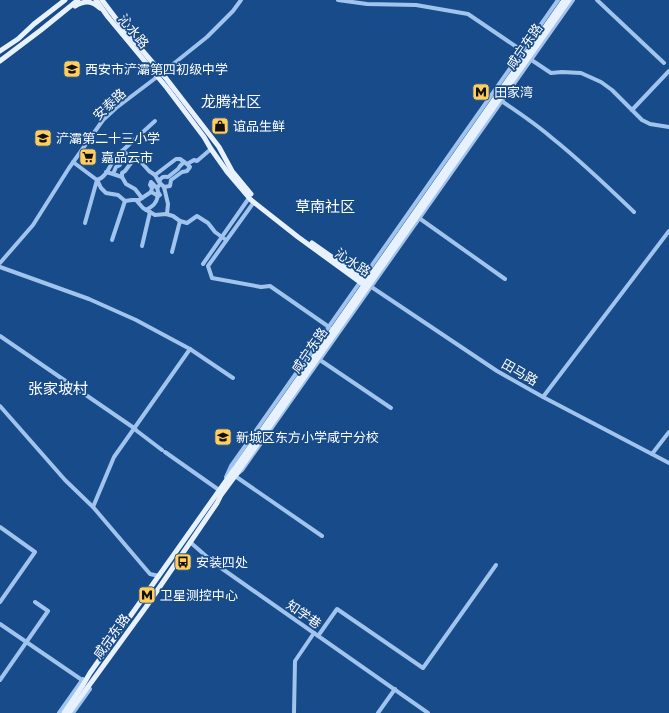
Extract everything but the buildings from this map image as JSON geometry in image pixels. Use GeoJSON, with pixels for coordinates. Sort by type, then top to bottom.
{"type":"FeatureCollection","features":[{"type":"Feature","properties":{"kind":"main road"},"geometry":{"type":"LineString","coordinates":[[0,61],[78,0]]}},
{"type":"Feature","properties":{"kind":"main road","name":"沁水路"},"geometry":{"type":"LineString","coordinates":[[96,0],[106,14],[159,75],[218,147],[232,171],[253,197],[300,235],[366,283]]}},
{"type":"Feature","properties":{"kind":"main road","name":"沁水路"},"geometry":{"type":"LineString","coordinates":[[104,0],[206,140],[228,173],[252,200],[298,238],[366,283]]}},
{"type":"Feature","properties":{"kind":"main road","name":"咸宁东路"},"geometry":{"type":"LineString","coordinates":[[64,713],[84,685],[90,673],[366,283],[501,100],[527,56],[564,0]]}},
{"type":"Feature","properties":{"kind":"main road","name":"咸宁东路"},"geometry":{"type":"LineString","coordinates":[[69,713],[146,607],[389,249],[527,56],[569,0]]}},
{"type":"Feature","properties":{"kind":"main road"},"geometry":{"type":"LineString","coordinates":[[0,52],[62,1]]}},
{"type":"Feature","properties":{"kind":"main road"},"geometry":{"type":"LineString","coordinates":[[62,13],[80,3],[88,1],[95,4],[106,14]]}},
{"type":"Feature","properties":{"kind":"main road"},"geometry":{"type":"LineString","coordinates":[[379,255],[389,249]]}},
{"type":"Feature","properties":{"kind":"street","name":"安泰路"},"geometry":{"type":"LineString","coordinates":[[0,263],[33,225],[73,162],[103,120],[206,37],[233,11],[241,0]]}},
{"type":"Feature","properties":{"kind":"street"},"geometry":{"type":"LineString","coordinates":[[338,0],[367,4],[416,4],[468,14],[551,73],[581,73],[601,82],[612,90],[642,120],[650,124],[669,127]]}},
{"type":"Feature","properties":{"kind":"street"},"geometry":{"type":"LineString","coordinates":[[527,56],[558,0]]}},
{"type":"Feature","properties":{"kind":"street"},"geometry":{"type":"LineString","coordinates":[[322,536],[234,476],[242,470],[320,360],[366,283],[379,255],[527,56],[573,0]]}},
{"type":"Feature","properties":{"kind":"street"},"geometry":{"type":"LineString","coordinates":[[597,0],[664,63]]}},
{"type":"Feature","properties":{"kind":"street"},"geometry":{"type":"LineString","coordinates":[[632,110],[669,71]]}},
{"type":"Feature","properties":{"kind":"street"},"geometry":{"type":"LineString","coordinates":[[224,484],[231,466],[329,327],[419,218],[501,100],[552,137],[634,212]]}},
{"type":"Feature","properties":{"kind":"street"},"geometry":{"type":"LineString","coordinates":[[85,223],[97,180],[100,179],[122,151],[155,121]]}},
{"type":"Feature","properties":{"kind":"street"},"geometry":{"type":"LineString","coordinates":[[151,192],[151,182],[156,187],[160,185],[170,186],[170,179],[180,166],[194,160],[197,161],[211,149]]}},
{"type":"Feature","properties":{"kind":"street"},"geometry":{"type":"LineString","coordinates":[[122,151],[141,162],[155,176],[168,204],[167,214]]}},
{"type":"Feature","properties":{"kind":"street"},"geometry":{"type":"LineString","coordinates":[[113,174],[116,168],[120,165],[121,159],[124,156],[130,160],[131,163],[122,173],[122,177]]}},
{"type":"Feature","properties":{"kind":"street"},"geometry":{"type":"LineString","coordinates":[[155,176],[176,159],[186,163],[190,167],[186,171],[170,179]]}},
{"type":"Feature","properties":{"kind":"street"},"geometry":{"type":"LineString","coordinates":[[73,162],[97,180],[101,188],[106,193],[118,195],[125,201],[139,200],[151,192]]}},
{"type":"Feature","properties":{"kind":"street"},"geometry":{"type":"LineString","coordinates":[[106,172],[122,177],[126,184],[135,189],[142,198]]}},
{"type":"Feature","properties":{"kind":"street"},"geometry":{"type":"LineString","coordinates":[[142,246],[148,211],[157,202],[158,196],[160,195],[158,192],[162,177],[165,176],[170,179]]}},
{"type":"Feature","properties":{"kind":"street"},"geometry":{"type":"LineString","coordinates":[[151,192],[158,196]]}},
{"type":"Feature","properties":{"kind":"street"},"geometry":{"type":"LineString","coordinates":[[136,200],[143,208],[155,215],[167,214],[187,223],[197,216],[208,223],[215,232],[226,240]]}},
{"type":"Feature","properties":{"kind":"street"},"geometry":{"type":"LineString","coordinates":[[205,265],[222,237],[252,200]]}},
{"type":"Feature","properties":{"kind":"street"},"geometry":{"type":"LineString","coordinates":[[205,265],[226,240],[252,200]]}},
{"type":"Feature","properties":{"kind":"street"},"geometry":{"type":"LineString","coordinates":[[112,240],[125,201]]}},
{"type":"Feature","properties":{"kind":"street"},"geometry":{"type":"LineString","coordinates":[[419,218],[505,279]]}},
{"type":"Feature","properties":{"kind":"street"},"geometry":{"type":"LineString","coordinates":[[172,252],[180,221]]}},
{"type":"Feature","properties":{"kind":"street"},"geometry":{"type":"LineString","coordinates":[[543,397],[669,231]]}},
{"type":"Feature","properties":{"kind":"street"},"geometry":{"type":"LineString","coordinates":[[205,265],[212,278],[261,287],[270,286],[329,327]]}},
{"type":"Feature","properties":{"kind":"street"},"geometry":{"type":"LineString","coordinates":[[0,267],[90,299],[136,320],[190,349],[233,378]]}},
{"type":"Feature","properties":{"kind":"street","name":"田马路"},"geometry":{"type":"LineString","coordinates":[[366,283],[497,370],[543,397],[669,462]]}},
{"type":"Feature","properties":{"kind":"street"},"geometry":{"type":"LineString","coordinates":[[0,336],[134,428],[219,490]]}},
{"type":"Feature","properties":{"kind":"street"},"geometry":{"type":"LineString","coordinates":[[93,507],[114,457],[190,349]]}},
{"type":"Feature","properties":{"kind":"street"},"geometry":{"type":"LineString","coordinates":[[320,360],[391,408]]}},
{"type":"Feature","properties":{"kind":"street"},"geometry":{"type":"LineString","coordinates":[[0,406],[65,480],[93,507],[150,574],[159,576]]}},
{"type":"Feature","properties":{"kind":"street"},"geometry":{"type":"LineString","coordinates":[[652,454],[669,432]]}},
{"type":"Feature","properties":{"kind":"street"},"geometry":{"type":"LineString","coordinates":[[0,527],[36,552],[0,602]]}},
{"type":"Feature","properties":{"kind":"street","name":"知学巷"},"geometry":{"type":"LineString","coordinates":[[190,542],[214,562],[428,713]]}},
{"type":"Feature","properties":{"kind":"street"},"geometry":{"type":"LineString","coordinates":[[318,636],[337,609],[423,668],[496,564]]}},
{"type":"Feature","properties":{"kind":"street"},"geometry":{"type":"LineString","coordinates":[[0,680],[48,611],[35,602]]}},
{"type":"Feature","properties":{"kind":"street"},"geometry":{"type":"LineString","coordinates":[[0,624],[82,680]]}},
{"type":"Feature","properties":{"kind":"street"},"geometry":{"type":"LineString","coordinates":[[294,713],[295,661],[314,633]]}},
{"type":"Feature","properties":{"kind":"street"},"geometry":{"type":"LineString","coordinates":[[58,713],[82,680],[90,673]]}},
{"type":"Feature","properties":{"kind":"street"},"geometry":{"type":"LineString","coordinates":[[73,713],[90,689],[95,677]]}},
{"type":"Feature","properties":{"kind":"street"},"geometry":{"type":"LineString","coordinates":[[378,713],[395,689]]}},
{"type":"Feature","properties":{"kind":"place","name":"西安市浐灞第四初级中学"},"geometry":{"type":"Point","coordinates":[72,69]}},
{"type":"Feature","properties":{"kind":"place","name":"田家湾"},"geometry":{"type":"Point","coordinates":[481,92]}},
{"type":"Feature","properties":{"kind":"place","name":"谊品生鲜"},"geometry":{"type":"Point","coordinates":[220,126]}},
{"type":"Feature","properties":{"kind":"place","name":"浐灞第二十三小学"},"geometry":{"type":"Point","coordinates":[43,138]}},
{"type":"Feature","properties":{"kind":"place","name":"嘉品云市"},"geometry":{"type":"Point","coordinates":[88,157]}},
{"type":"Feature","properties":{"kind":"place","name":"新城区东方小学咸宁分校"},"geometry":{"type":"Point","coordinates":[223,437]}},
{"type":"Feature","properties":{"kind":"place","name":"安装四处"},"geometry":{"type":"Point","coordinates":[183,562]}},
{"type":"Feature","properties":{"kind":"place","name":"卫星测控中心"},"geometry":{"type":"Point","coordinates":[147,595]}},
{"type":"Feature","properties":{"kind":"district","name":"龙腾社区"},"geometry":{"type":"Point","coordinates":[231,102]}},
{"type":"Feature","properties":{"kind":"district","name":"草南社区"},"geometry":{"type":"Point","coordinates":[325,207]}},
{"type":"Feature","properties":{"kind":"district","name":"张家坡村"},"geometry":{"type":"Point","coordinates":[58,389]}}]}
